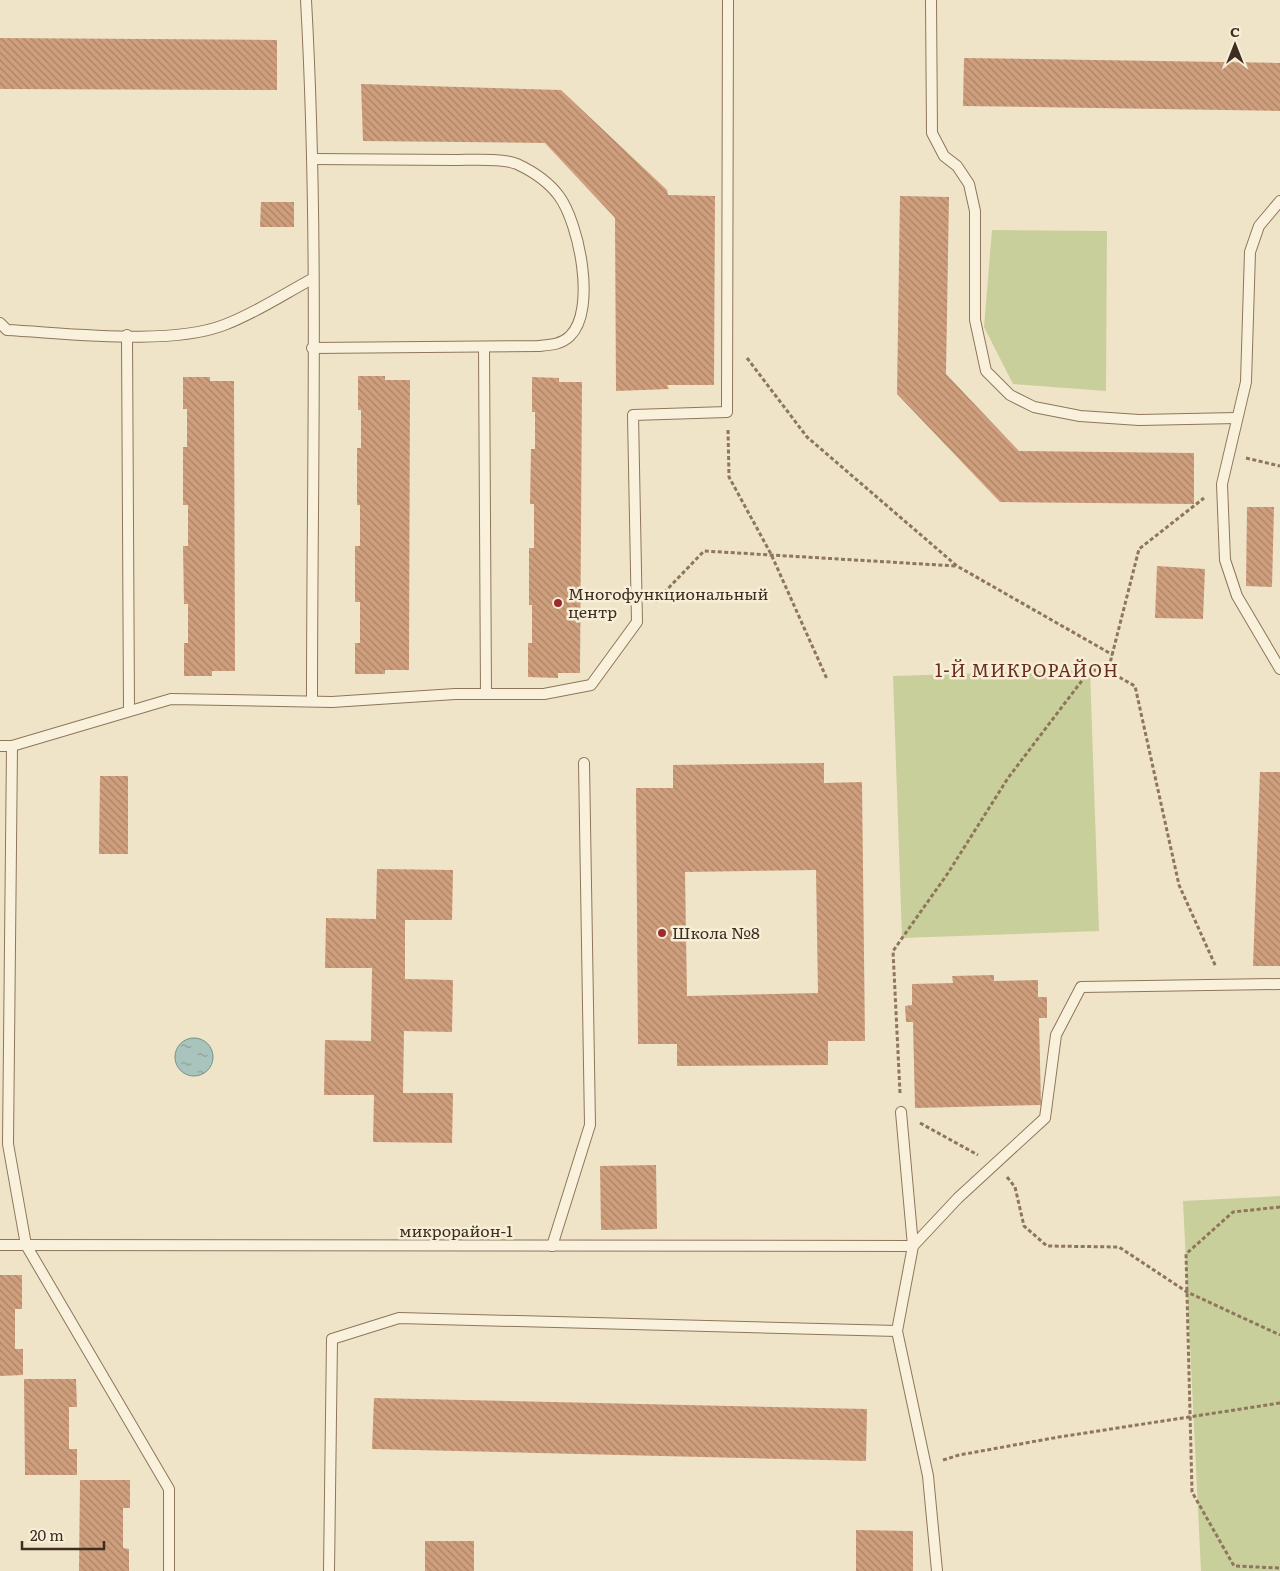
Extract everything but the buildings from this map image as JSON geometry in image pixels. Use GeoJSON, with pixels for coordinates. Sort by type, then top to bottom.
{"type":"FeatureCollection","features":[{"type":"Feature","properties":{"kind":"lane"},"geometry":{"type":"LineString","coordinates":[[306,0],[312,159],[312,701]]}},
{"type":"Feature","properties":{"kind":"lane"},"geometry":{"type":"LineString","coordinates":[[0,746],[12,746],[171,699],[312,701],[486,694],[544,694],[591,685],[637,622],[633,415],[727,412],[728,0]]}},
{"type":"Feature","properties":{"kind":"lane"},"geometry":{"type":"LineString","coordinates":[[931,0],[932,133],[944,156],[957,166],[969,184],[975,212],[975,320],[986,371],[1010,395],[1034,407],[1080,416],[1139,420],[1237,418]]}},
{"type":"Feature","properties":{"kind":"lane"},"geometry":{"type":"LineString","coordinates":[[312,159],[514,163],[538,175],[559,196],[573,225],[581,262],[580,320],[570,336],[558,344],[484,347],[312,348]]}},
{"type":"Feature","properties":{"kind":"lane"},"geometry":{"type":"LineString","coordinates":[[1280,201],[1259,226],[1250,252],[1246,382],[1222,484],[1225,560],[1237,596],[1280,669]]}},
{"type":"Feature","properties":{"kind":"lane"},"geometry":{"type":"LineString","coordinates":[[0,324],[7,330],[127,335],[184,335],[224,325],[312,279]]}},
{"type":"Feature","properties":{"kind":"lane"},"geometry":{"type":"LineString","coordinates":[[127,335],[129,711]]}},
{"type":"Feature","properties":{"kind":"lane"},"geometry":{"type":"LineString","coordinates":[[484,347],[486,694]]}},
{"type":"Feature","properties":{"kind":"lane"},"geometry":{"type":"LineString","coordinates":[[12,746],[8,1144],[26,1246],[169,1489],[169,1571]]}},
{"type":"Feature","properties":{"kind":"lane"},"geometry":{"type":"LineString","coordinates":[[552,1246],[590,1125],[584,764]]}},
{"type":"Feature","properties":{"kind":"lane"},"geometry":{"type":"LineString","coordinates":[[913,1246],[958,1198],[1044,1118],[1056,1035],[1082,987],[1280,984]]}},
{"type":"Feature","properties":{"kind":"lane"},"geometry":{"type":"LineString","coordinates":[[901,1112],[913,1246],[897,1331],[926,1466],[937,1571]]}},
{"type":"Feature","properties":{"kind":"lane","name":"микрорайон-1"},"geometry":{"type":"LineString","coordinates":[[0,1246],[913,1246]]}},
{"type":"Feature","properties":{"kind":"lane"},"geometry":{"type":"LineString","coordinates":[[329,1571],[332,1339],[399,1318],[897,1331]]}},
{"type":"Feature","properties":{"kind":"path"},"geometry":{"type":"LineString","coordinates":[[727,331],[807,437],[957,566],[1113,655]]}},
{"type":"Feature","properties":{"kind":"path"},"geometry":{"type":"LineString","coordinates":[[727,412],[729,477],[771,554],[828,679]]}},
{"type":"Feature","properties":{"kind":"path"},"geometry":{"type":"LineString","coordinates":[[1229,454],[1280,466]]}},
{"type":"Feature","properties":{"kind":"path"},"geometry":{"type":"LineString","coordinates":[[1108,671],[1138,549],[1222,484]]}},
{"type":"Feature","properties":{"kind":"path"},"geometry":{"type":"LineString","coordinates":[[637,622],[704,551],[957,566]]}},
{"type":"Feature","properties":{"kind":"path"},"geometry":{"type":"LineString","coordinates":[[1224,985],[1179,886],[1135,686],[1108,671],[1090,670],[1008,778],[948,873],[893,951],[901,1112],[995,1164],[1016,1187],[1024,1226],[1047,1246],[1119,1247],[1187,1292],[1280,1335]]}},
{"type":"Feature","properties":{"kind":"path"},"geometry":{"type":"LineString","coordinates":[[1280,1207],[1233,1212],[1186,1254],[1192,1492],[1234,1566],[1280,1568]]}},
{"type":"Feature","properties":{"kind":"path"},"geometry":{"type":"LineString","coordinates":[[926,1466],[959,1455],[1041,1440],[1280,1403]]}},
{"type":"Feature","properties":{"kind":"green space"},"geometry":{"type":"Polygon","coordinates":[[[992,230],[1107,231],[1106,391],[1013,384],[984,327],[992,230]]]}},
{"type":"Feature","properties":{"kind":"green space"},"geometry":{"type":"Polygon","coordinates":[[[1090,670],[1099,931],[902,938],[893,676],[1090,670]]]}},
{"type":"Feature","properties":{"kind":"green space"},"geometry":{"type":"Polygon","coordinates":[[[1280,1196],[1280,1571],[1201,1571],[1183,1201],[1280,1196]]]}},
{"type":"Feature","properties":{"kind":"water"},"geometry":{"type":"Polygon","coordinates":[[[194,1038],[201,1039],[207,1044],[212,1050],[212,1064],[207,1070],[201,1075],[194,1076],[187,1075],[181,1070],[176,1064],[175,1057],[176,1050],[181,1044],[187,1039],[194,1038]]]}},
{"type":"Feature","properties":{"kind":"place","name":"Многофункциональный центр"},"geometry":{"type":"Point","coordinates":[558,603]}},
{"type":"Feature","properties":{"kind":"place","name":"Школа №8"},"geometry":{"type":"Point","coordinates":[662,933]}},
{"type":"Feature","properties":{"kind":"district","name":"1-Й МИКРОРАЙОН"},"geometry":{"type":"Point","coordinates":[1027,671]}}]}
